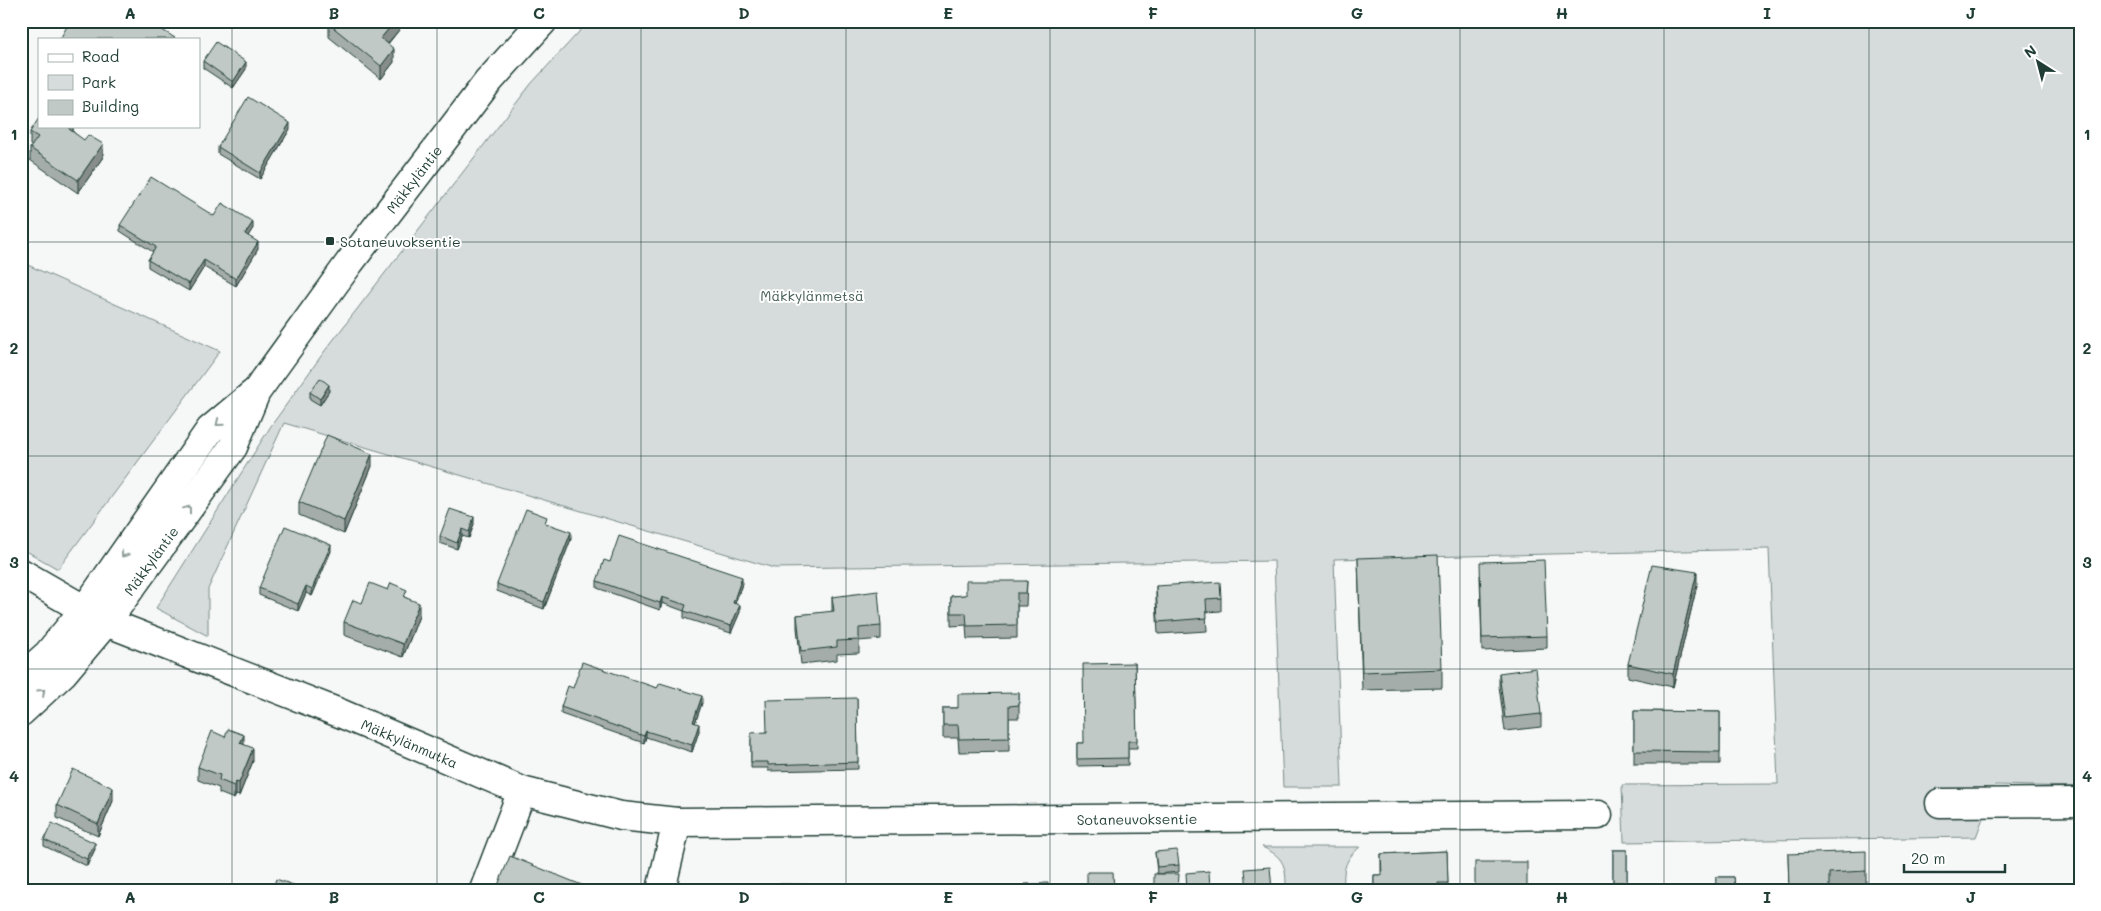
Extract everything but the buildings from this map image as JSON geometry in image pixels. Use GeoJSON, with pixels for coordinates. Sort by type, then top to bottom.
{"type":"FeatureCollection","features":[{"type":"Feature","properties":{"kind":"street","name":"Mäkkyläntie"},"geometry":{"type":"LineString","coordinates":[[21,712],[63,673],[210,430],[256,392],[424,163],[488,83],[543,21]]}},
{"type":"Feature","properties":{"kind":"street","name":"Mäkkylänmutka"},"geometry":{"type":"LineString","coordinates":[[21,573],[96,616],[342,714],[522,791],[621,816],[677,822]]}},
{"type":"Feature","properties":{"kind":"street","name":"Mäkkyläntie"},"geometry":{"type":"LineString","coordinates":[[21,678],[96,616]]}},
{"type":"Feature","properties":{"kind":"street"},"geometry":{"type":"LineString","coordinates":[[484,890],[522,791]]}},
{"type":"Feature","properties":{"kind":"street"},"geometry":{"type":"LineString","coordinates":[[1940,803],[2080,802]]}},
{"type":"Feature","properties":{"kind":"street","name":"Sotaneuvoksentie"},"geometry":{"type":"LineString","coordinates":[[677,822],[1598,815]]}},
{"type":"Feature","properties":{"kind":"street"},"geometry":{"type":"LineString","coordinates":[[661,890],[677,822]]}},
{"type":"Feature","properties":{"kind":"green space","name":"Mäkkylänmetsä"},"geometry":{"type":"Polygon","coordinates":[[[589,21],[2080,21],[2080,787],[1995,785],[1976,837],[1624,842],[1622,785],[1778,784],[1769,549],[1334,559],[1342,787],[1283,787],[1274,561],[774,568],[284,423],[208,589],[208,636],[156,608],[271,426],[324,352],[531,84],[589,21]]]}},
{"type":"Feature","properties":{"kind":"green space"},"geometry":{"type":"Polygon","coordinates":[[[21,262],[220,351],[58,569],[21,548],[21,262]]]}},
{"type":"Feature","properties":{"kind":"green space"},"geometry":{"type":"Polygon","coordinates":[[[1262,847],[1360,847],[1351,856],[1346,866],[1344,890],[1286,890],[1283,864],[1280,859],[1262,847]]]}},
{"type":"Feature","properties":{"kind":"place","name":"Sotaneuvoksentie"},"geometry":{"type":"Point","coordinates":[330,241]}}]}
